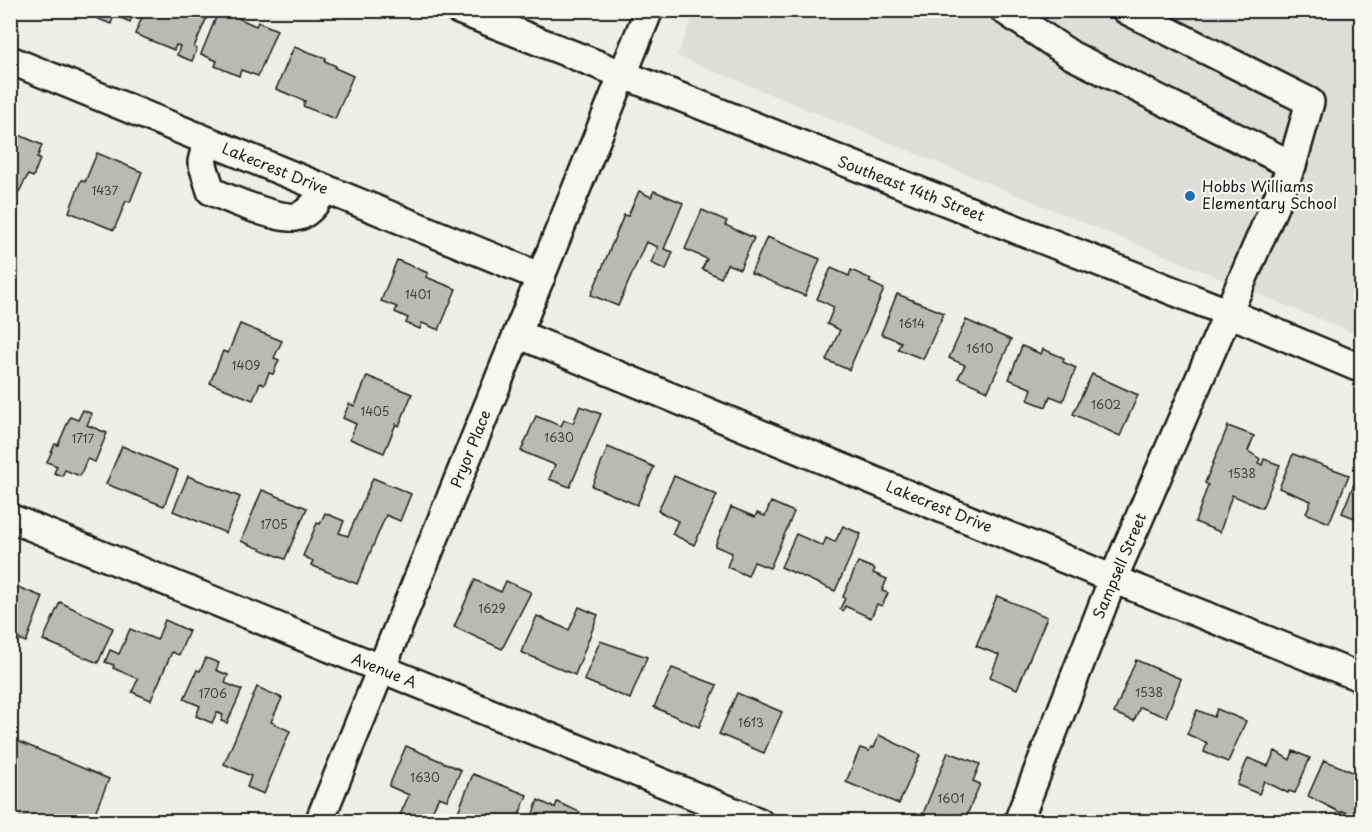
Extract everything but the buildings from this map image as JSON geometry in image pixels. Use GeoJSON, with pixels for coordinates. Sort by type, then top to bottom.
{"type":"FeatureCollection","features":[{"type":"Feature","properties":{"kind":"street","name":"Southeast 14th Street"},"geometry":{"type":"LineString","coordinates":[[459,10],[1229,313],[1362,369]]}},
{"type":"Feature","properties":{"kind":"street","name":"Pryor Place"},"geometry":{"type":"LineString","coordinates":[[319,822],[649,10]]}},
{"type":"Feature","properties":{"kind":"street"},"geometry":{"type":"LineString","coordinates":[[1004,10],[1071,55],[1292,165]]}},
{"type":"Feature","properties":{"kind":"street","name":"Sampsell Street"},"geometry":{"type":"LineString","coordinates":[[1018,822],[1113,579],[1292,165],[1310,102],[1126,10]]}},
{"type":"Feature","properties":{"kind":"street","name":"Lakecrest Drive"},"geometry":{"type":"LineString","coordinates":[[10,60],[540,277]]}},
{"type":"Feature","properties":{"kind":"street"},"geometry":{"type":"LineString","coordinates":[[207,141],[202,162],[211,191],[253,208],[295,217],[311,208],[326,189]]}},
{"type":"Feature","properties":{"kind":"street","name":"Lakecrest Drive"},"geometry":{"type":"LineString","coordinates":[[518,334],[1113,579],[1362,678]]}},
{"type":"Feature","properties":{"kind":"street","name":"Avenue A"},"geometry":{"type":"LineString","coordinates":[[10,518],[759,822]]}},
{"type":"Feature","properties":{"kind":"shaded area","name":"Hobbs Williams Elementary School"},"geometry":{"type":"Polygon","coordinates":[[[695,11],[1361,11],[1361,336],[677,56],[695,11]]]}},
{"type":"Feature","properties":{"kind":"place","name":"Hobbs Williams Elementary School"},"geometry":{"type":"Point","coordinates":[1190,196]}}]}
